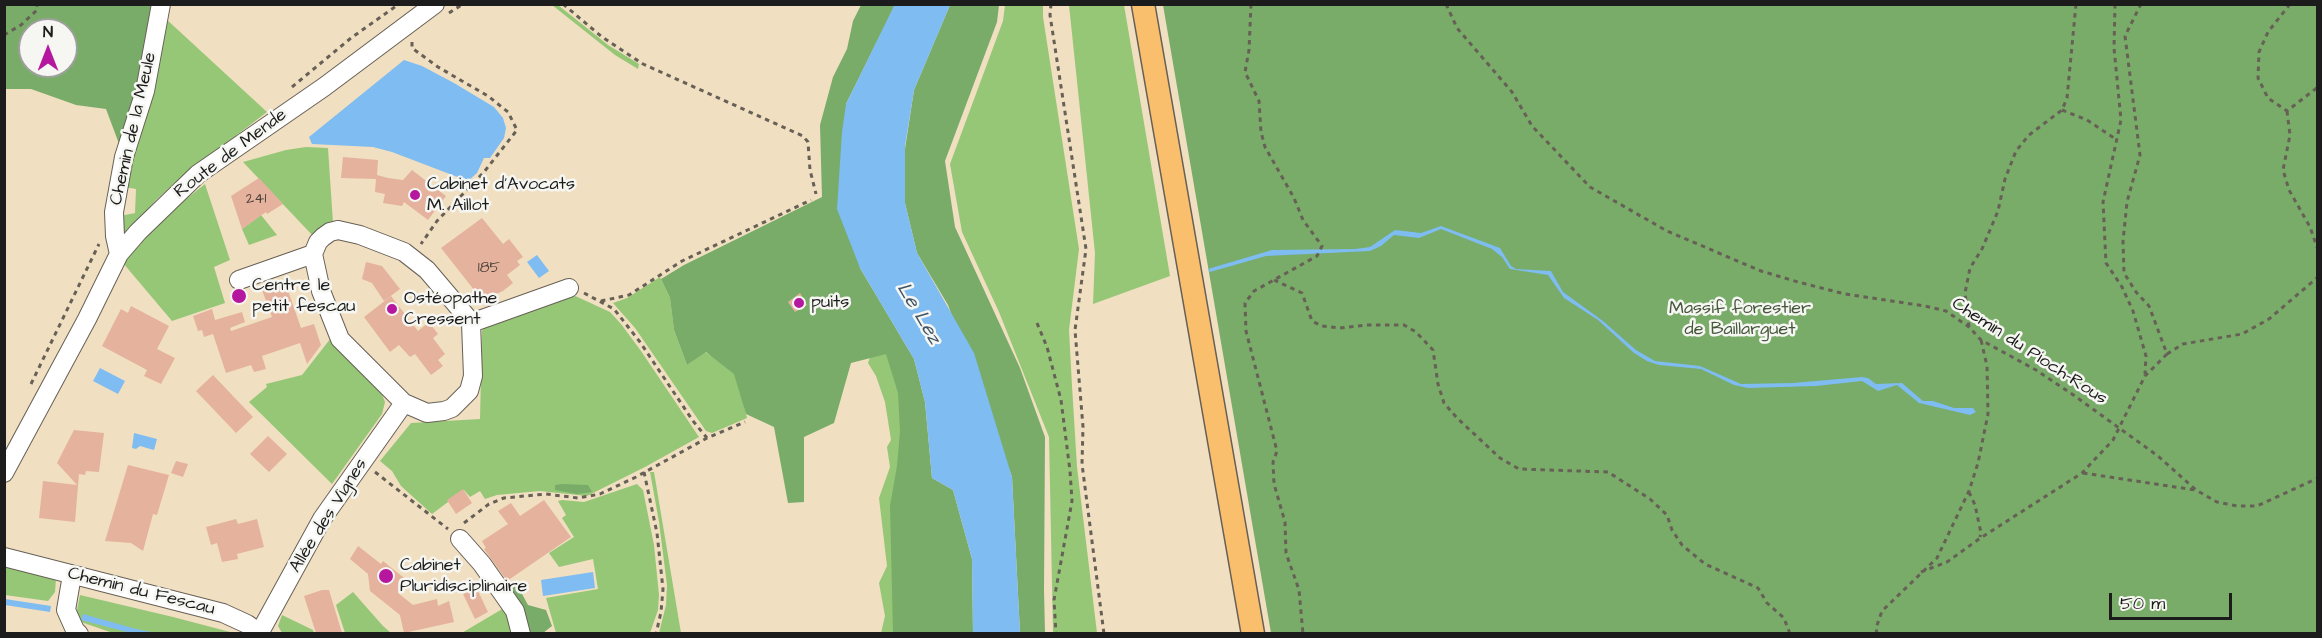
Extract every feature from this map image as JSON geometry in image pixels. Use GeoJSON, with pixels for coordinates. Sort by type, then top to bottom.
{"type":"FeatureCollection","features":[{"type":"Feature","properties":{"kind":"main road"},"geometry":{"type":"LineString","coordinates":[[1143,4],[1253,633]]}},
{"type":"Feature","properties":{"kind":"street","name":"Chemin de la Meule"},"geometry":{"type":"LineString","coordinates":[[119,254],[115,236],[114,212],[124,157],[145,91],[161,4]]}},
{"type":"Feature","properties":{"kind":"street","name":"Route de Mende"},"geometry":{"type":"LineString","coordinates":[[4,473],[87,320],[119,254],[157,211],[198,174],[441,9]]}},
{"type":"Feature","properties":{"kind":"street"},"geometry":{"type":"LineString","coordinates":[[338,231],[384,243],[411,257],[435,278],[471,323],[472,385],[465,397],[452,408],[436,412],[415,409],[404,403],[340,339],[321,291],[313,254],[323,237],[330,232],[338,231]]}},
{"type":"Feature","properties":{"kind":"street"},"geometry":{"type":"LineString","coordinates":[[239,280],[313,254]]}},
{"type":"Feature","properties":{"kind":"street"},"geometry":{"type":"LineString","coordinates":[[471,323],[569,288]]}},
{"type":"Feature","properties":{"kind":"street","name":"Allée des Vignes"},"geometry":{"type":"LineString","coordinates":[[260,633],[322,519],[404,403]]}},
{"type":"Feature","properties":{"kind":"street"},"geometry":{"type":"LineString","coordinates":[[459,531],[515,611],[522,633]]}},
{"type":"Feature","properties":{"kind":"street","name":"Chemin du Fescau"},"geometry":{"type":"LineString","coordinates":[[9,556],[72,575],[223,613],[260,633]]}},
{"type":"Feature","properties":{"kind":"street"},"geometry":{"type":"LineString","coordinates":[[72,575],[66,610],[75,630],[79,633]]}},
{"type":"Feature","properties":{"kind":"path"},"geometry":{"type":"LineString","coordinates":[[4,35],[21,25],[38,10],[38,4]]}},
{"type":"Feature","properties":{"kind":"path"},"geometry":{"type":"LineString","coordinates":[[441,9],[463,4]]}},
{"type":"Feature","properties":{"kind":"path"},"geometry":{"type":"LineString","coordinates":[[563,4],[602,37],[643,64],[803,136],[808,142],[810,170],[816,194]]}},
{"type":"Feature","properties":{"kind":"path"},"geometry":{"type":"LineString","coordinates":[[1051,4],[1050,15],[1086,249],[1075,330],[1083,427],[1082,464],[1104,633]]}},
{"type":"Feature","properties":{"kind":"path"},"geometry":{"type":"LineString","coordinates":[[1251,4],[1249,50],[1245,72],[1258,101],[1265,147],[1294,198],[1303,220],[1322,246],[1317,256],[1254,291],[1245,303],[1246,331],[1277,451],[1273,462],[1274,484],[1285,522],[1286,554],[1299,590],[1303,633]]}},
{"type":"Feature","properties":{"kind":"path","name":"Chemin du Pioch-Rous"},"geometry":{"type":"LineString","coordinates":[[1446,4],[1457,28],[1512,92],[1532,126],[1590,187],[1667,231],[1761,271],[1845,294],[1946,311],[1969,327],[1981,340],[2036,370],[2119,427],[2158,456],[2196,490],[2217,502],[2237,507],[2256,506],[2318,478]]}},
{"type":"Feature","properties":{"kind":"path"},"geometry":{"type":"LineString","coordinates":[[1969,327],[1965,293],[1970,268],[1982,249],[1998,211],[2005,179],[2016,151],[2029,135],[2062,110],[2067,98],[2076,4]]}},
{"type":"Feature","properties":{"kind":"path"},"geometry":{"type":"LineString","coordinates":[[2115,4],[2114,48],[2121,120],[2103,202],[2106,263],[2122,287],[2137,321],[2146,356],[2145,376]]}},
{"type":"Feature","properties":{"kind":"path"},"geometry":{"type":"LineString","coordinates":[[2141,4],[2125,36],[2140,155],[2127,202],[2123,241],[2124,273],[2149,306],[2167,354]]}},
{"type":"Feature","properties":{"kind":"path"},"geometry":{"type":"LineString","coordinates":[[2290,4],[2268,32],[2259,52],[2258,78],[2268,98],[2287,111],[2290,135],[2283,170],[2289,190],[2310,228],[2318,250]]}},
{"type":"Feature","properties":{"kind":"path"},"geometry":{"type":"LineString","coordinates":[[411,257],[437,221],[517,130],[508,112],[488,96],[438,67],[412,48],[412,37]]}},
{"type":"Feature","properties":{"kind":"path"},"geometry":{"type":"LineString","coordinates":[[2287,111],[2318,87]]}},
{"type":"Feature","properties":{"kind":"path"},"geometry":{"type":"LineString","coordinates":[[2062,110],[2087,120],[2117,140]]}},
{"type":"Feature","properties":{"kind":"path"},"geometry":{"type":"LineString","coordinates":[[707,438],[640,342],[614,309],[601,301],[629,295],[682,261],[811,200]]}},
{"type":"Feature","properties":{"kind":"path"},"geometry":{"type":"LineString","coordinates":[[1921,572],[1947,562],[2082,473],[2113,440],[2145,376],[2167,354],[2183,344],[2242,334],[2269,319],[2318,277]]}},
{"type":"Feature","properties":{"kind":"path"},"geometry":{"type":"LineString","coordinates":[[1274,280],[1302,293],[1312,321],[1322,326],[1340,328],[1404,325],[1416,332],[1433,350],[1438,384],[1444,403],[1500,458],[1519,469],[1608,472],[1650,499],[1667,515],[1672,530],[1682,545],[1705,564],[1758,588],[1767,603],[1784,618],[1790,633]]}},
{"type":"Feature","properties":{"kind":"path"},"geometry":{"type":"LineString","coordinates":[[1037,323],[1047,347],[1061,400],[1072,501],[1054,600],[1056,633]]}},
{"type":"Feature","properties":{"kind":"path"},"geometry":{"type":"LineString","coordinates":[[1875,633],[1882,611],[1937,558],[1969,491],[1978,463],[1988,414],[1987,366],[1981,340]]}},
{"type":"Feature","properties":{"kind":"path"},"geometry":{"type":"LineString","coordinates":[[362,462],[443,527],[459,531],[489,504],[504,498],[546,495],[588,498],[644,472],[707,438],[745,422]]}},
{"type":"Feature","properties":{"kind":"path"},"geometry":{"type":"LineString","coordinates":[[644,472],[657,533],[663,589],[662,612],[656,633]]}},
{"type":"Feature","properties":{"kind":"path"},"geometry":{"type":"LineString","coordinates":[[2082,473],[2196,490]]}},
{"type":"Feature","properties":{"kind":"path"},"geometry":{"type":"LineString","coordinates":[[1969,491],[1975,505],[1981,533],[1979,539]]}},
{"type":"Feature","properties":{"kind":"green space"},"geometry":{"type":"Polygon","coordinates":[[[4,5],[161,5],[124,157],[106,109],[76,105],[31,89],[5,89],[4,5]]]}},
{"type":"Feature","properties":{"kind":"green space"},"geometry":{"type":"Polygon","coordinates":[[[552,5],[558,5],[608,45],[639,64],[638,69],[615,55],[552,5]]]}},
{"type":"Feature","properties":{"kind":"green space"},"geometry":{"type":"Polygon","coordinates":[[[861,5],[895,5],[846,104],[860,268],[914,359],[925,402],[932,478],[953,490],[972,559],[973,633],[893,633],[890,506],[900,431],[898,393],[886,354],[851,363],[834,423],[804,437],[804,502],[788,503],[774,427],[746,414],[734,374],[706,352],[687,365],[674,330],[670,298],[661,279],[684,265],[822,197],[820,125],[833,77],[847,49],[853,21],[861,5]]]}},
{"type":"Feature","properties":{"kind":"green space"},"geometry":{"type":"Polygon","coordinates":[[[950,5],[999,5],[997,22],[945,161],[955,227],[1020,368],[1045,437],[1045,633],[1020,633],[1012,477],[948,305],[917,253],[905,203],[905,149],[914,90],[950,5]]]}},
{"type":"Feature","properties":{"kind":"green space"},"geometry":{"type":"Polygon","coordinates":[[[1005,5],[1043,5],[1079,249],[1069,330],[1077,467],[1097,633],[1053,633],[1049,437],[999,312],[962,232],[950,164],[1003,21],[1005,5]]]}},
{"type":"Feature","properties":{"kind":"green space"},"geometry":{"type":"Polygon","coordinates":[[[1069,5],[1124,5],[1170,276],[1093,304],[1095,253],[1069,5]]]}},
{"type":"Feature","properties":{"kind":"green space","name":"Massif forestier de Baillarguet"},"geometry":{"type":"Polygon","coordinates":[[[1163,5],[2317,5],[2317,633],[1271,633],[1163,5]]]}},
{"type":"Feature","properties":{"kind":"green space"},"geometry":{"type":"Polygon","coordinates":[[[165,18],[267,112],[179,179],[157,199],[119,241],[120,216],[135,213],[136,189],[124,187],[165,18]]]}},
{"type":"Feature","properties":{"kind":"green space"},"geometry":{"type":"Polygon","coordinates":[[[306,147],[328,148],[333,223],[314,237],[243,162],[306,147]]]}},
{"type":"Feature","properties":{"kind":"green space"},"geometry":{"type":"Polygon","coordinates":[[[205,184],[230,260],[214,267],[225,303],[172,321],[123,263],[161,219],[205,184]]]}},
{"type":"Feature","properties":{"kind":"green space"},"geometry":{"type":"Polygon","coordinates":[[[261,215],[277,235],[249,245],[242,229],[261,215]]]}},
{"type":"Feature","properties":{"kind":"green space"},"geometry":{"type":"Polygon","coordinates":[[[660,277],[670,298],[674,330],[687,365],[705,352],[735,370],[747,418],[712,433],[706,431],[635,328],[613,303],[627,298],[660,277]]]}},
{"type":"Feature","properties":{"kind":"green space"},"geometry":{"type":"Polygon","coordinates":[[[571,294],[610,312],[621,324],[699,437],[587,496],[540,491],[497,495],[485,499],[480,491],[470,497],[464,490],[432,514],[401,486],[392,471],[380,461],[411,423],[480,419],[482,331],[485,326],[571,294]]]}},
{"type":"Feature","properties":{"kind":"green space"},"geometry":{"type":"Polygon","coordinates":[[[331,338],[380,389],[385,402],[382,414],[332,484],[249,402],[267,387],[266,384],[302,375],[331,338]]]}},
{"type":"Feature","properties":{"kind":"green space"},"geometry":{"type":"Polygon","coordinates":[[[888,346],[906,366],[946,633],[881,633],[885,616],[879,583],[887,566],[879,498],[890,467],[887,447],[891,440],[885,402],[876,376],[868,363],[872,351],[888,346]]]}},
{"type":"Feature","properties":{"kind":"green space"},"geometry":{"type":"Polygon","coordinates":[[[650,472],[654,472],[681,633],[659,633],[666,605],[667,585],[650,472]]]}},
{"type":"Feature","properties":{"kind":"green space"},"geometry":{"type":"Polygon","coordinates":[[[637,484],[643,490],[654,545],[659,595],[658,610],[650,633],[556,633],[546,598],[598,589],[593,559],[559,567],[549,553],[574,537],[562,518],[566,515],[558,501],[584,502],[637,484]]]}},
{"type":"Feature","properties":{"kind":"green space"},"geometry":{"type":"Polygon","coordinates":[[[555,485],[588,485],[592,492],[577,494],[555,490],[555,485]]]}},
{"type":"Feature","properties":{"kind":"green space"},"geometry":{"type":"Polygon","coordinates":[[[4,565],[56,578],[55,592],[48,601],[5,595],[4,565]]]}},
{"type":"Feature","properties":{"kind":"green space"},"geometry":{"type":"Polygon","coordinates":[[[515,581],[528,605],[546,610],[552,626],[543,633],[527,633],[504,588],[515,581]]]}},
{"type":"Feature","properties":{"kind":"green space"},"geometry":{"type":"Polygon","coordinates":[[[353,592],[391,633],[345,633],[336,605],[353,592]]]}},
{"type":"Feature","properties":{"kind":"green space"},"geometry":{"type":"Polygon","coordinates":[[[80,595],[234,633],[113,633],[75,620],[80,595]]]}},
{"type":"Feature","properties":{"kind":"green space"},"geometry":{"type":"Polygon","coordinates":[[[504,608],[516,634],[460,634],[504,608]]]}},
{"type":"Feature","properties":{"kind":"green space"},"geometry":{"type":"Polygon","coordinates":[[[282,615],[313,630],[314,633],[282,633],[278,626],[282,615]]]}},
{"type":"Feature","properties":{"kind":"water","name":"Le Lez"},"geometry":{"type":"Polygon","coordinates":[[[895,4],[950,5],[914,90],[905,146],[905,203],[917,253],[974,353],[1012,477],[1020,633],[973,633],[972,559],[953,490],[932,478],[925,402],[914,359],[860,268],[837,209],[846,104],[895,4]]]}},
{"type":"Feature","properties":{"kind":"water"},"geometry":{"type":"Polygon","coordinates":[[[404,60],[422,66],[454,83],[494,107],[503,118],[506,128],[504,138],[490,158],[484,158],[477,173],[468,181],[373,147],[312,144],[309,137],[404,60]]]}},
{"type":"Feature","properties":{"kind":"water"},"geometry":{"type":"Polygon","coordinates":[[[1441,226],[1500,248],[1511,266],[1516,269],[1551,271],[1563,292],[1603,321],[1636,350],[1655,361],[1700,366],[1741,384],[1793,383],[1862,377],[1876,384],[1902,383],[1923,401],[1933,401],[1954,408],[1973,408],[1976,412],[1970,415],[1919,403],[1897,385],[1878,391],[1862,381],[1816,386],[1748,388],[1734,385],[1701,369],[1659,365],[1647,361],[1634,353],[1598,320],[1564,298],[1548,275],[1510,269],[1502,257],[1492,249],[1441,229],[1419,238],[1394,235],[1381,246],[1370,251],[1266,256],[1210,272],[1208,269],[1272,250],[1370,247],[1395,230],[1421,233],[1441,226]]]}},
{"type":"Feature","properties":{"kind":"water"},"geometry":{"type":"Polygon","coordinates":[[[537,255],[549,271],[539,278],[527,262],[537,255]]]}},
{"type":"Feature","properties":{"kind":"water"},"geometry":{"type":"Polygon","coordinates":[[[100,368],[125,381],[118,394],[93,381],[100,368]]]}},
{"type":"Feature","properties":{"kind":"water"},"geometry":{"type":"Polygon","coordinates":[[[134,433],[157,439],[154,450],[140,446],[136,449],[132,448],[134,433]]]}},
{"type":"Feature","properties":{"kind":"water"},"geometry":{"type":"Polygon","coordinates":[[[593,572],[595,588],[543,596],[541,580],[593,572]]]}},
{"type":"Feature","properties":{"kind":"water"},"geometry":{"type":"Polygon","coordinates":[[[5,599],[51,606],[50,612],[5,605],[5,599]]]}},
{"type":"Feature","properties":{"kind":"water"},"geometry":{"type":"Polygon","coordinates":[[[83,614],[156,633],[131,633],[81,620],[83,614]]]}},
{"type":"Feature","properties":{"kind":"building","name":"Cabinet d'Avocats M. Aillot"},"geometry":{"type":"Polygon","coordinates":[[[343,157],[378,160],[377,175],[388,178],[403,180],[412,170],[446,196],[428,220],[404,202],[402,206],[383,203],[385,194],[375,192],[376,179],[341,178],[343,157]]]}},
{"type":"Feature","properties":{"kind":"building"},"geometry":{"type":"Polygon","coordinates":[[[259,178],[283,204],[267,214],[266,212],[242,229],[231,196],[259,178]]]}},
{"type":"Feature","properties":{"kind":"building"},"geometry":{"type":"Polygon","coordinates":[[[482,218],[503,244],[509,239],[523,257],[517,261],[520,265],[507,275],[513,283],[503,291],[482,300],[441,248],[482,218]]]}},
{"type":"Feature","properties":{"kind":"building"},"geometry":{"type":"Polygon","coordinates":[[[366,262],[382,266],[400,289],[384,301],[372,283],[362,279],[366,262]]]}},
{"type":"Feature","properties":{"kind":"building"},"geometry":{"type":"Polygon","coordinates":[[[285,282],[301,328],[314,324],[321,345],[307,364],[300,343],[262,356],[266,369],[254,372],[251,365],[226,373],[213,334],[204,337],[202,330],[198,331],[193,316],[212,309],[215,320],[242,312],[245,322],[230,328],[231,331],[272,317],[262,290],[285,282]]]}},
{"type":"Feature","properties":{"kind":"building","name":"puits"},"geometry":{"type":"Polygon","coordinates":[[[800,293],[807,305],[795,312],[788,302],[800,293]]]}},
{"type":"Feature","properties":{"kind":"building"},"geometry":{"type":"Polygon","coordinates":[[[391,296],[418,331],[429,322],[438,334],[433,338],[445,354],[438,360],[443,366],[431,375],[415,354],[410,357],[399,345],[390,352],[364,317],[391,296]]]}},
{"type":"Feature","properties":{"kind":"building"},"geometry":{"type":"Polygon","coordinates":[[[131,306],[169,326],[157,349],[175,358],[161,384],[144,376],[147,370],[102,346],[121,309],[128,313],[131,306]]]}},
{"type":"Feature","properties":{"kind":"building"},"geometry":{"type":"Polygon","coordinates":[[[213,375],[253,417],[236,433],[196,391],[213,375]]]}},
{"type":"Feature","properties":{"kind":"building"},"geometry":{"type":"Polygon","coordinates":[[[74,430],[104,433],[99,472],[86,471],[85,475],[79,474],[75,522],[39,518],[43,481],[77,485],[57,463],[74,430]]]}},
{"type":"Feature","properties":{"kind":"building"},"geometry":{"type":"Polygon","coordinates":[[[268,436],[287,454],[269,472],[250,454],[268,436]]]}},
{"type":"Feature","properties":{"kind":"building"},"geometry":{"type":"Polygon","coordinates":[[[176,461],[188,464],[183,477],[171,473],[176,461]]]}},
{"type":"Feature","properties":{"kind":"building"},"geometry":{"type":"Polygon","coordinates":[[[128,465],[169,475],[157,515],[153,514],[143,551],[131,543],[105,541],[128,465]]]}},
{"type":"Feature","properties":{"kind":"building"},"geometry":{"type":"Polygon","coordinates":[[[463,489],[472,503],[456,514],[447,500],[463,489]]]}},
{"type":"Feature","properties":{"kind":"building"},"geometry":{"type":"Polygon","coordinates":[[[544,500],[571,537],[507,581],[484,549],[486,548],[482,541],[508,524],[498,511],[511,503],[520,516],[544,500]]]}},
{"type":"Feature","properties":{"kind":"building"},"geometry":{"type":"Polygon","coordinates":[[[236,519],[238,524],[257,519],[264,547],[237,554],[238,559],[222,562],[217,543],[211,545],[206,527],[236,519]]]}},
{"type":"Feature","properties":{"kind":"building"},"geometry":{"type":"Polygon","coordinates":[[[358,546],[381,564],[383,561],[408,581],[398,593],[413,605],[437,599],[438,606],[449,601],[454,622],[404,633],[400,615],[370,591],[368,574],[350,559],[358,546]]]}},
{"type":"Feature","properties":{"kind":"building"},"geometry":{"type":"Polygon","coordinates":[[[476,587],[488,612],[475,619],[463,594],[476,587]]]}},
{"type":"Feature","properties":{"kind":"building"},"geometry":{"type":"Polygon","coordinates":[[[329,590],[342,633],[316,633],[304,596],[329,590]]]}},
{"type":"Feature","properties":{"kind":"place","name":"Cabinet d'Avocats M. Aillot"},"geometry":{"type":"Point","coordinates":[415,195]}},
{"type":"Feature","properties":{"kind":"place","name":"Centre le petit fescau"},"geometry":{"type":"Point","coordinates":[239,296]}},
{"type":"Feature","properties":{"kind":"place","name":"puits"},"geometry":{"type":"Point","coordinates":[799,303]}},
{"type":"Feature","properties":{"kind":"place","name":"Ostéopathe Cressent"},"geometry":{"type":"Point","coordinates":[392,309]}},
{"type":"Feature","properties":{"kind":"place","name":"Cabinet Pluridisciplinaire"},"geometry":{"type":"Point","coordinates":[386,576]}}]}
